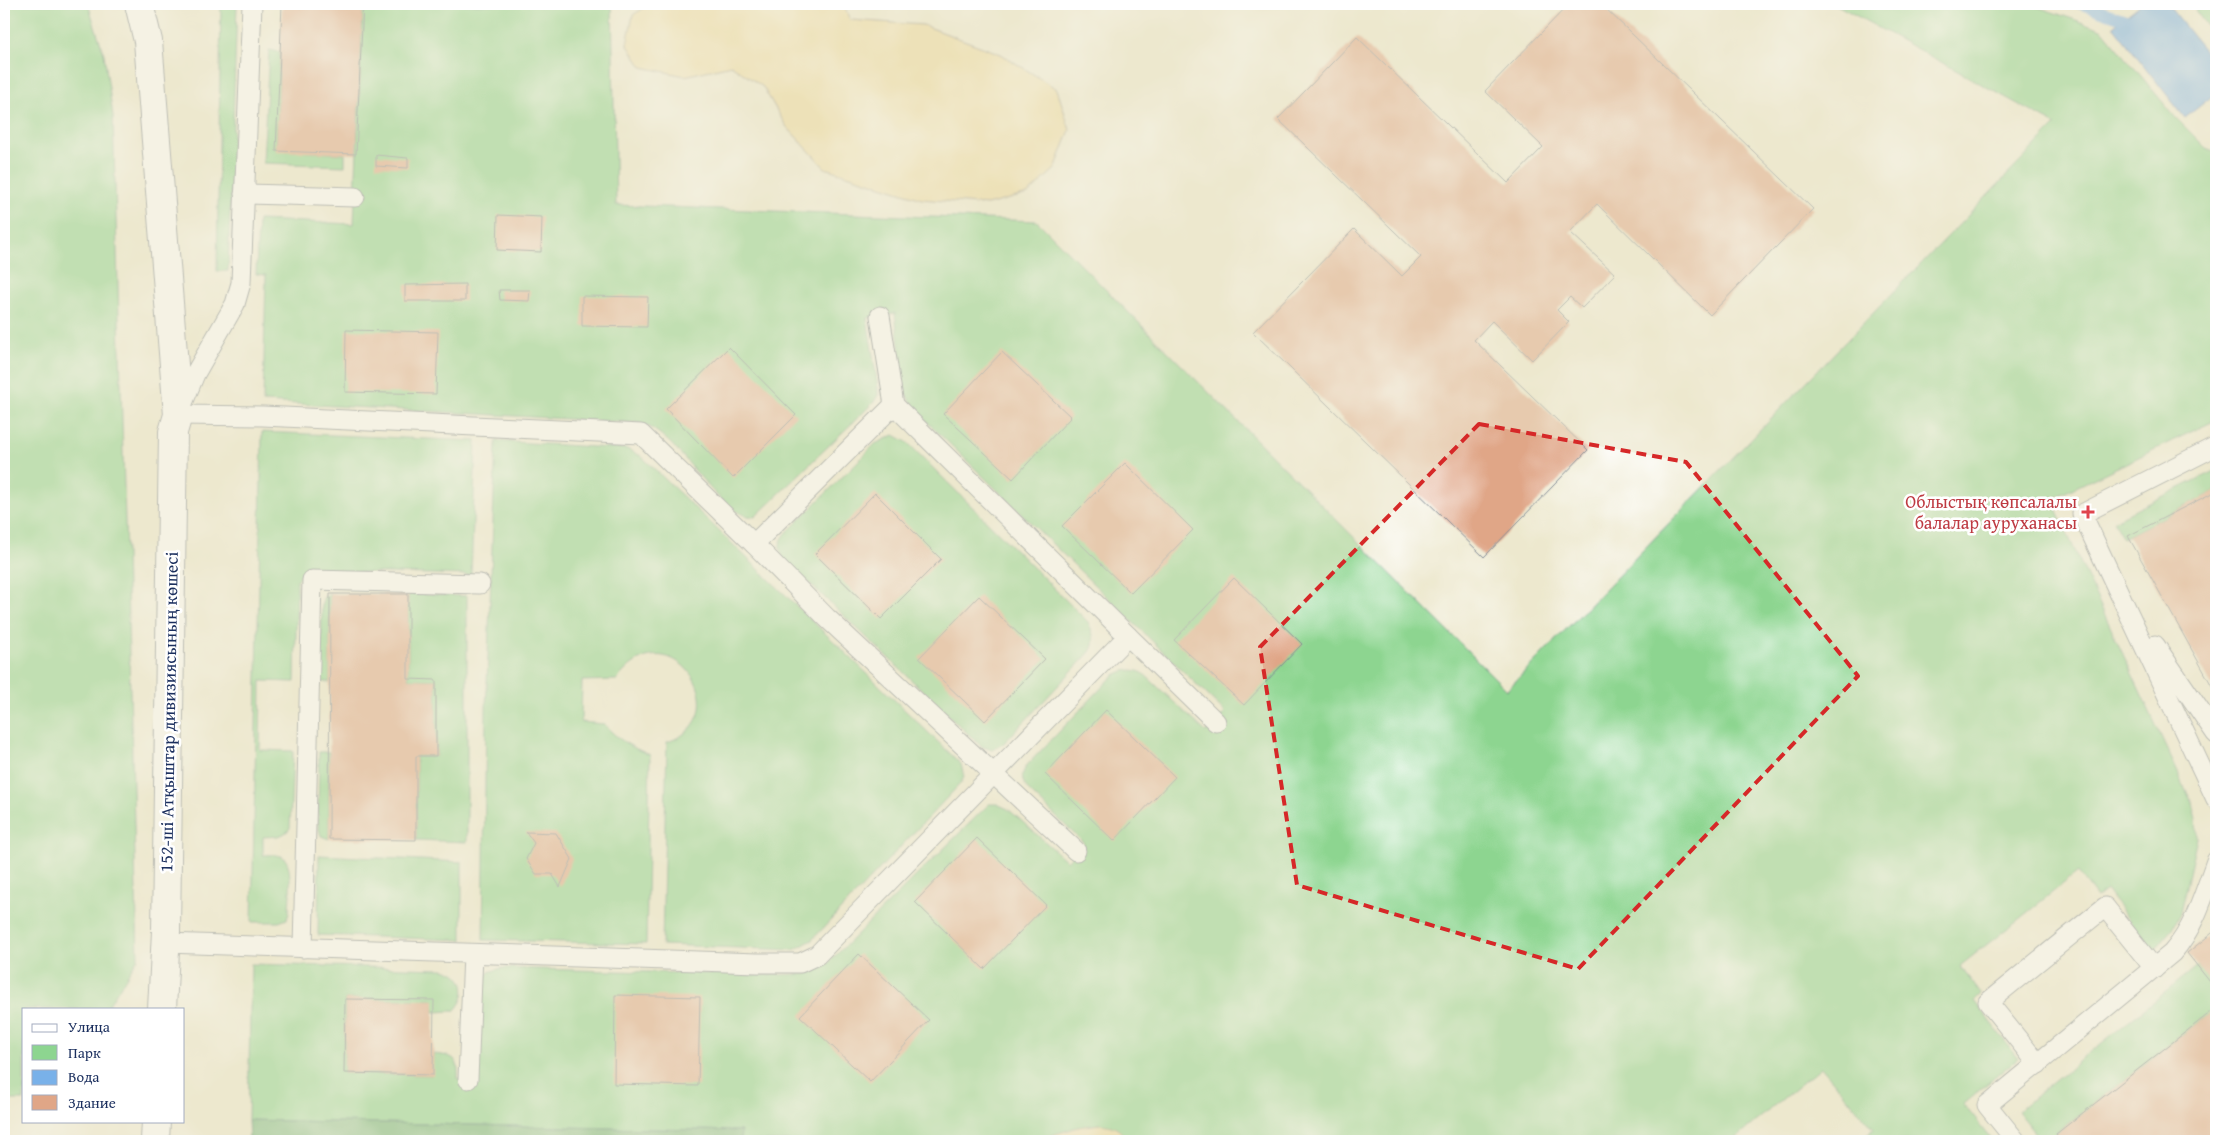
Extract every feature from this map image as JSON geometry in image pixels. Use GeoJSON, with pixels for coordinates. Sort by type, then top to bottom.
{"type":"FeatureCollection","features":[{"type":"Feature","properties":{"kind":"street","name":"152-ші Атқыштар дивизиясының көшесі"},"geometry":{"type":"LineString","coordinates":[[139,4],[148,41],[178,415],[173,432],[166,944],[162,1008]]}},
{"type":"Feature","properties":{"kind":"street"},"geometry":{"type":"LineString","coordinates":[[155,1141],[156,1122]]}},
{"type":"Feature","properties":{"kind":"lane"},"geometry":{"type":"LineString","coordinates":[[252,4],[241,283],[235,304],[195,374],[178,415],[263,416],[641,434],[834,624],[1076,851]]}},
{"type":"Feature","properties":{"kind":"lane"},"geometry":{"type":"LineString","coordinates":[[244,194],[355,197]]}},
{"type":"Feature","properties":{"kind":"lane"},"geometry":{"type":"LineString","coordinates":[[880,316],[894,405],[1216,722]]}},
{"type":"Feature","properties":{"kind":"lane"},"geometry":{"type":"LineString","coordinates":[[754,544],[894,405]]}},
{"type":"Feature","properties":{"kind":"lane"},"geometry":{"type":"LineString","coordinates":[[2216,446],[2082,514],[2216,799]]}},
{"type":"Feature","properties":{"kind":"lane"},"geometry":{"type":"LineString","coordinates":[[303,948],[312,580],[480,584]]}},
{"type":"Feature","properties":{"kind":"lane"},"geometry":{"type":"LineString","coordinates":[[2121,595],[2216,734]]}},
{"type":"Feature","properties":{"kind":"lane"},"geometry":{"type":"LineString","coordinates":[[166,944],[756,963],[800,963],[809,961],[1128,636]]}},
{"type":"Feature","properties":{"kind":"lane"},"geometry":{"type":"LineString","coordinates":[[2194,749],[2216,778]]}},
{"type":"Feature","properties":{"kind":"lane"},"geometry":{"type":"LineString","coordinates":[[2195,919],[2216,861]]}},
{"type":"Feature","properties":{"kind":"lane"},"geometry":{"type":"LineString","coordinates":[[2016,1141],[1987,1105],[2154,968],[2185,938],[2216,882]]}},
{"type":"Feature","properties":{"kind":"lane"},"geometry":{"type":"LineString","coordinates":[[2038,1064],[1988,1002],[2104,907],[2154,968]]}},
{"type":"Feature","properties":{"kind":"lane"},"geometry":{"type":"LineString","coordinates":[[468,1079],[473,954]]}},
{"type":"Feature","properties":{"kind":"highlighted area"},"geometry":{"type":"Polygon","coordinates":[[[1479,424],[1686,462],[1858,676],[1578,969],[1297,885],[1260,647],[1479,424]]]}},
{"type":"Feature","properties":{"kind":"green space"},"geometry":{"type":"Polygon","coordinates":[[[4,4],[88,4],[104,54],[113,116],[138,958],[107,1008],[22,1008],[22,1100],[4,1100],[4,4]]]}},
{"type":"Feature","properties":{"kind":"green space"},"geometry":{"type":"Polygon","coordinates":[[[221,4],[237,4],[228,271],[217,271],[221,4]]]}},
{"type":"Feature","properties":{"kind":"green space"},"geometry":{"type":"Polygon","coordinates":[[[363,4],[612,4],[616,205],[1037,221],[1507,690],[2056,125],[1835,4],[2029,4],[2102,29],[2175,117],[2206,148],[2216,152],[2216,420],[2051,499],[2192,803],[2196,819],[2197,838],[2180,913],[2171,930],[2153,952],[2106,890],[2097,897],[2078,872],[1960,966],[1981,994],[1974,1001],[2018,1058],[1963,1104],[1993,1141],[1860,1141],[1874,1129],[1821,1067],[1732,1141],[1125,1141],[1125,1137],[1100,1124],[1078,1127],[1033,1141],[740,1141],[740,1131],[248,1120],[251,964],[443,969],[451,971],[461,980],[464,992],[459,1005],[454,1011],[434,1012],[433,1000],[345,999],[344,1073],[432,1075],[433,1054],[454,1059],[457,1066],[458,1079],[478,1081],[481,983],[489,972],[502,968],[761,975],[807,974],[825,966],[989,804],[997,804],[1008,809],[1067,861],[1084,843],[1029,791],[1022,778],[1028,764],[1113,676],[1128,670],[1143,673],[1206,732],[1225,712],[917,412],[905,393],[895,313],[867,318],[878,388],[878,395],[873,403],[755,517],[740,513],[725,503],[669,442],[654,430],[639,423],[263,402],[266,275],[256,274],[258,220],[354,224],[363,4]]]}},
{"type":"Feature","properties":{"kind":"green space"},"geometry":{"type":"Polygon","coordinates":[[[2204,4],[2216,4],[2216,38],[2195,10],[2204,4]]]}},
{"type":"Feature","properties":{"kind":"green space"},"geometry":{"type":"Polygon","coordinates":[[[269,50],[280,52],[276,150],[345,154],[345,166],[263,163],[269,50]]]}},
{"type":"Feature","properties":{"kind":"green space"},"geometry":{"type":"Polygon","coordinates":[[[262,432],[476,441],[471,575],[303,571],[297,580],[295,682],[261,681],[260,750],[293,751],[290,828],[281,835],[263,837],[263,855],[283,857],[289,867],[289,913],[287,919],[279,922],[252,922],[262,432]]]}},
{"type":"Feature","properties":{"kind":"green space"},"geometry":{"type":"Polygon","coordinates":[[[894,435],[907,442],[1088,622],[1093,634],[1094,642],[1089,653],[1004,743],[992,750],[981,746],[783,558],[781,554],[780,545],[787,532],[875,444],[894,435]]]}},
{"type":"Feature","properties":{"kind":"green space"},"geometry":{"type":"Polygon","coordinates":[[[496,441],[627,449],[641,456],[961,764],[964,777],[961,783],[812,940],[794,950],[662,945],[667,742],[689,729],[699,712],[699,693],[691,675],[677,661],[658,656],[638,661],[617,680],[582,681],[581,722],[604,724],[625,742],[650,755],[646,944],[483,940],[486,710],[496,441]]]}},
{"type":"Feature","properties":{"kind":"green space"},"geometry":{"type":"Polygon","coordinates":[[[2216,470],[2216,491],[2123,538],[2113,521],[2216,470]]]}},
{"type":"Feature","properties":{"kind":"green space"},"geometry":{"type":"Polygon","coordinates":[[[330,594],[330,682],[321,682],[322,603],[324,597],[330,594]]]}},
{"type":"Feature","properties":{"kind":"green space"},"geometry":{"type":"Polygon","coordinates":[[[408,594],[467,596],[467,842],[416,840],[416,756],[436,756],[436,680],[408,679],[408,594]]]}},
{"type":"Feature","properties":{"kind":"green space"},"geometry":{"type":"Polygon","coordinates":[[[319,752],[329,752],[329,839],[321,836],[318,826],[319,752]]]}},
{"type":"Feature","properties":{"kind":"green space"},"geometry":{"type":"Polygon","coordinates":[[[319,855],[462,862],[462,940],[318,935],[319,855]]]}},
{"type":"Feature","properties":{"kind":"green space"},"geometry":{"type":"Polygon","coordinates":[[[2198,966],[2214,987],[2216,985],[2216,1008],[2056,1133],[2062,1141],[2041,1141],[2017,1111],[2198,966]]]}},
{"type":"Feature","properties":{"kind":"green space"},"geometry":{"type":"Polygon","coordinates":[[[248,1120],[741,1131],[740,1141],[249,1141],[248,1120]]]}},
{"type":"Feature","properties":{"kind":"sand"},"geometry":{"type":"Polygon","coordinates":[[[650,4],[843,4],[850,20],[923,25],[1001,54],[1057,89],[1070,130],[1055,169],[1028,194],[987,205],[922,199],[825,168],[786,126],[763,87],[731,65],[685,76],[642,67],[627,44],[633,15],[650,4]]]}},
{"type":"Feature","properties":{"kind":"sand"},"geometry":{"type":"Polygon","coordinates":[[[1100,1124],[1112,1126],[1119,1130],[1125,1141],[1033,1141],[1078,1127],[1100,1124]]]}},
{"type":"Feature","properties":{"kind":"water"},"geometry":{"type":"Polygon","coordinates":[[[2141,4],[2167,4],[2216,65],[2216,93],[2185,118],[2113,26],[2141,4]]]}},
{"type":"Feature","properties":{"kind":"building"},"geometry":{"type":"Polygon","coordinates":[[[282,4],[363,4],[356,154],[276,151],[282,4]]]}},
{"type":"Feature","properties":{"kind":"building"},"geometry":{"type":"Polygon","coordinates":[[[1569,4],[1601,4],[1813,209],[1710,315],[1597,204],[1570,232],[1615,274],[1582,308],[1570,297],[1557,310],[1569,322],[1532,360],[1492,321],[1474,340],[1588,450],[1484,557],[1253,332],[1354,229],[1402,276],[1421,257],[1278,119],[1357,37],[1508,183],[1543,147],[1485,91],[1569,4]]]}},
{"type":"Feature","properties":{"kind":"building"},"geometry":{"type":"Polygon","coordinates":[[[376,155],[408,158],[408,168],[376,166],[376,155]]]}},
{"type":"Feature","properties":{"kind":"building"},"geometry":{"type":"Polygon","coordinates":[[[498,215],[542,217],[541,252],[497,250],[498,215]]]}},
{"type":"Feature","properties":{"kind":"building"},"geometry":{"type":"Polygon","coordinates":[[[465,284],[465,301],[405,301],[405,285],[465,284]]]}},
{"type":"Feature","properties":{"kind":"building"},"geometry":{"type":"Polygon","coordinates":[[[499,290],[530,290],[529,301],[500,300],[499,290]]]}},
{"type":"Feature","properties":{"kind":"building"},"geometry":{"type":"Polygon","coordinates":[[[582,296],[648,297],[647,327],[582,326],[582,296]]]}},
{"type":"Feature","properties":{"kind":"building"},"geometry":{"type":"Polygon","coordinates":[[[346,330],[438,332],[436,394],[345,392],[346,330]]]}},
{"type":"Feature","properties":{"kind":"building"},"geometry":{"type":"Polygon","coordinates":[[[729,347],[796,415],[733,478],[666,409],[729,347]]]}},
{"type":"Feature","properties":{"kind":"building"},"geometry":{"type":"Polygon","coordinates":[[[1002,352],[1071,417],[1013,479],[943,414],[1002,352]]]}},
{"type":"Feature","properties":{"kind":"building"},"geometry":{"type":"Polygon","coordinates":[[[1125,463],[1193,530],[1131,593],[1062,526],[1125,463]]]}},
{"type":"Feature","properties":{"kind":"building"},"geometry":{"type":"Polygon","coordinates":[[[2216,491],[2216,693],[2128,536],[2216,491]]]}},
{"type":"Feature","properties":{"kind":"building"},"geometry":{"type":"Polygon","coordinates":[[[875,493],[941,559],[881,619],[815,554],[875,493]]]}},
{"type":"Feature","properties":{"kind":"building"},"geometry":{"type":"Polygon","coordinates":[[[1234,578],[1302,644],[1244,705],[1174,640],[1234,578]]]}},
{"type":"Feature","properties":{"kind":"building"},"geometry":{"type":"Polygon","coordinates":[[[330,594],[408,594],[408,679],[436,680],[436,756],[416,756],[416,840],[329,839],[330,594]]]}},
{"type":"Feature","properties":{"kind":"building"},"geometry":{"type":"Polygon","coordinates":[[[979,596],[1045,659],[985,721],[919,658],[979,596]]]}},
{"type":"Feature","properties":{"kind":"building"},"geometry":{"type":"Polygon","coordinates":[[[1106,710],[1175,777],[1114,841],[1045,774],[1106,710]]]}},
{"type":"Feature","properties":{"kind":"building"},"geometry":{"type":"Polygon","coordinates":[[[526,832],[556,833],[572,859],[560,887],[552,874],[536,874],[526,859],[534,843],[526,832]]]}},
{"type":"Feature","properties":{"kind":"building"},"geometry":{"type":"Polygon","coordinates":[[[977,838],[1046,905],[984,969],[915,902],[977,838]]]}},
{"type":"Feature","properties":{"kind":"building"},"geometry":{"type":"Polygon","coordinates":[[[2216,930],[2216,985],[2214,987],[2187,953],[2216,930]]]}},
{"type":"Feature","properties":{"kind":"building"},"geometry":{"type":"Polygon","coordinates":[[[859,954],[929,1020],[870,1082],[800,1016],[859,954]]]}},
{"type":"Feature","properties":{"kind":"building"},"geometry":{"type":"Polygon","coordinates":[[[615,995],[700,997],[698,1086],[614,1084],[615,995]]]}},
{"type":"Feature","properties":{"kind":"building"},"geometry":{"type":"Polygon","coordinates":[[[345,999],[434,1000],[433,1075],[344,1073],[345,999]]]}},
{"type":"Feature","properties":{"kind":"building"},"geometry":{"type":"Polygon","coordinates":[[[2216,1008],[2216,1141],[2062,1141],[2056,1134],[2216,1008]]]}},
{"type":"Feature","properties":{"kind":"waterway"},"geometry":{"type":"LineString","coordinates":[[2080,4],[2130,21],[2134,26]]}},
{"type":"Feature","properties":{"kind":"place","name":"Облыстық көпсалалы балалар ауруханасы"},"geometry":{"type":"Point","coordinates":[2088,512]}}]}
